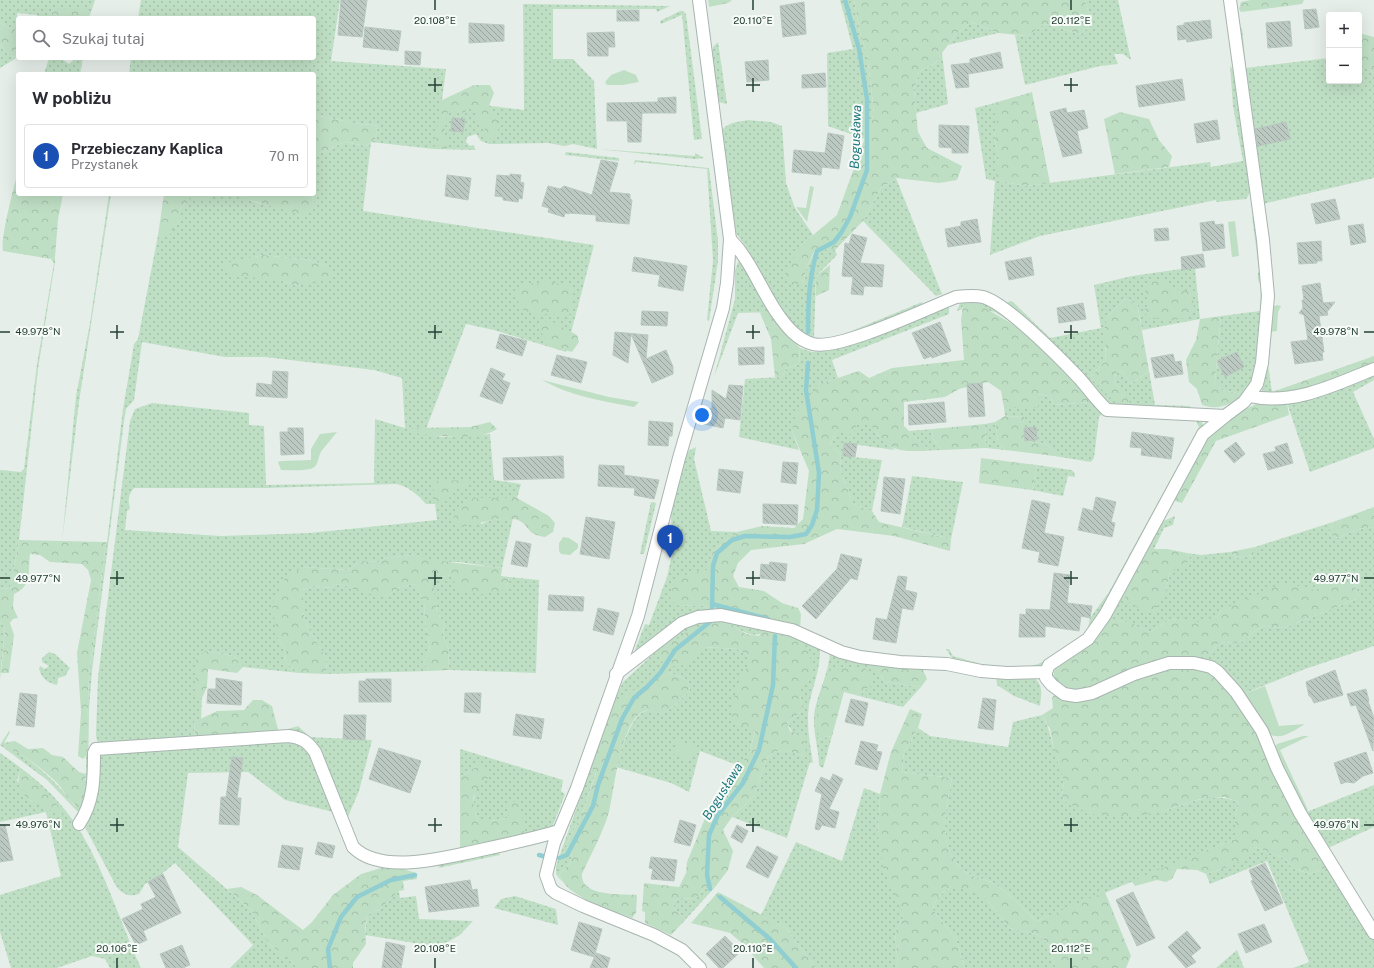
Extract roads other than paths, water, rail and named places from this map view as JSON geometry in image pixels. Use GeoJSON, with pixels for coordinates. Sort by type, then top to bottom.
{"type":"FeatureCollection","features":[{"type":"Feature","properties":{"kind":"street"},"geometry":{"type":"LineString","coordinates":[[699,0],[730,239],[727,283],[718,330],[701,380],[679,458],[646,589],[577,788],[554,843],[547,870],[548,882],[551,889],[562,897],[654,935],[682,950],[700,968]]}},
{"type":"Feature","properties":{"kind":"street"},"geometry":{"type":"LineString","coordinates":[[1230,0],[1263,240],[1268,296],[1262,363],[1257,384],[1244,402],[1203,434],[1105,615],[1088,639],[1049,665],[1046,672],[1046,678],[1052,685],[1064,694],[1076,696],[1092,692],[1134,674],[1169,663],[1199,664],[1218,672],[1236,692],[1262,731],[1277,768],[1300,813],[1374,933]]}},
{"type":"Feature","properties":{"kind":"street"},"geometry":{"type":"LineString","coordinates":[[730,239],[743,253],[764,291],[786,325],[804,341],[822,346],[834,344],[874,330],[956,297],[970,295],[983,297],[994,301],[1017,319],[1078,377],[1108,410],[1225,416]]}},
{"type":"Feature","properties":{"kind":"street"},"geometry":{"type":"LineString","coordinates":[[1249,396],[1286,399],[1302,396],[1374,369]]}},
{"type":"Feature","properties":{"kind":"street"},"geometry":{"type":"LineString","coordinates":[[616,674],[640,657],[667,633],[682,623],[698,617],[721,615],[792,630],[841,652],[860,657],[900,662],[947,664],[981,671],[1007,673],[1046,672]]}},
{"type":"Feature","properties":{"kind":"street"},"geometry":{"type":"LineString","coordinates":[[80,824],[85,816],[92,794],[94,753],[96,749],[289,736],[298,737],[305,741],[315,752],[353,847],[359,853],[369,857],[396,861],[435,860],[520,842],[559,831]]}},
{"type":"Feature","properties":{"kind":"waterway","name":"Bogusława"},"geometry":{"type":"LineString","coordinates":[[808,332],[808,311],[812,271],[817,251],[834,242],[841,233],[850,217],[867,170],[867,99],[859,49],[845,0]]}},
{"type":"Feature","properties":{"kind":"waterway","name":"Bogusława"},"geometry":{"type":"LineString","coordinates":[[712,608],[713,566],[717,553],[732,540],[745,536],[790,537],[806,534],[812,525],[817,510],[819,473],[806,390],[808,363]]}},
{"type":"Feature","properties":{"kind":"waterway","name":"Bogusława"},"geometry":{"type":"LineString","coordinates":[[712,604],[768,619]]}},
{"type":"Feature","properties":{"kind":"waterway"},"geometry":{"type":"LineString","coordinates":[[559,858],[567,855],[593,806],[598,785],[622,719],[634,698],[661,672],[675,650],[711,621]]}},
{"type":"Feature","properties":{"kind":"waterway","name":"Bogusława"},"geometry":{"type":"LineString","coordinates":[[710,889],[707,875],[709,835],[718,815],[743,783],[759,750],[773,685],[775,636]]}},
{"type":"Feature","properties":{"kind":"waterway"},"geometry":{"type":"LineString","coordinates":[[539,855],[543,856]]}},
{"type":"Feature","properties":{"kind":"waterway"},"geometry":{"type":"LineString","coordinates":[[330,968],[328,949],[341,917],[357,897],[391,880],[415,875]]}},
{"type":"Feature","properties":{"kind":"waterway","name":"Bogusława"},"geometry":{"type":"LineString","coordinates":[[720,897],[770,939],[796,968]]}},
{"type":"Feature","properties":{"kind":"place","name":"Przebieczany Kaplica"},"geometry":{"type":"Point","coordinates":[670,558]}}]}
